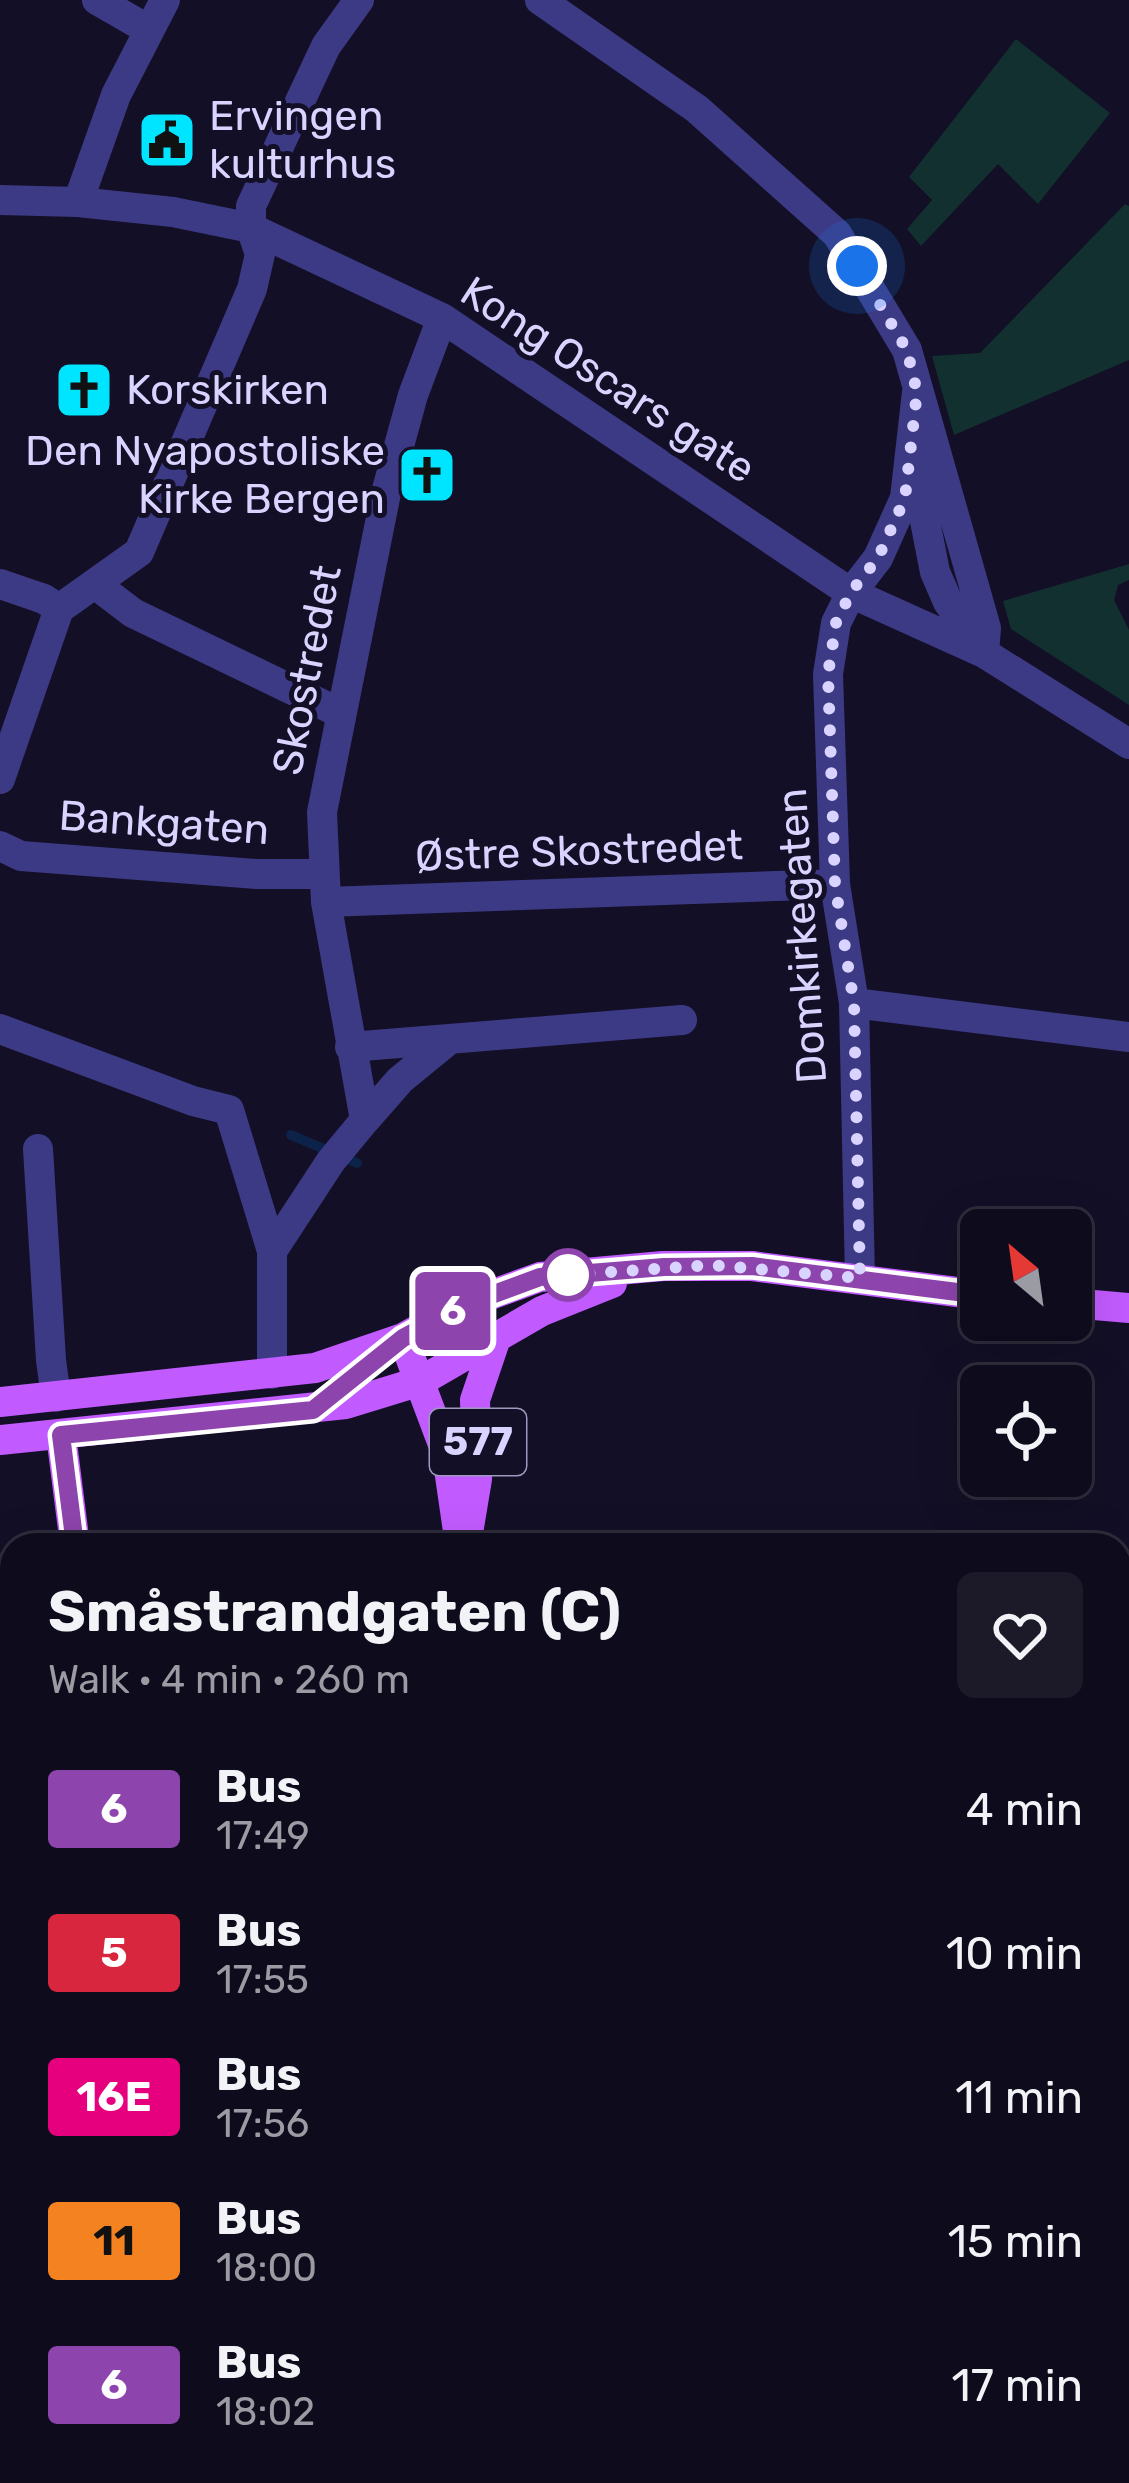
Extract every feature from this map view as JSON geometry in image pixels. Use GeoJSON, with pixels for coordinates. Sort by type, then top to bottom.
{"type":"FeatureCollection","features":[{"type":"Feature","properties":{"kind":"main road"},"geometry":{"type":"LineString","coordinates":[[0,1402],[315,1368],[403,1338],[464,1305],[540,1277],[752,1266],[960,1292]]}},
{"type":"Feature","properties":{"kind":"main road"},"geometry":{"type":"LineString","coordinates":[[421,1381],[573,1296],[664,1267]]}},
{"type":"Feature","properties":{"kind":"main road"},"geometry":{"type":"LineString","coordinates":[[1092,1305],[1129,1308]]}},
{"type":"Feature","properties":{"kind":"main road"},"geometry":{"type":"LineString","coordinates":[[313,1410],[403,1338]]}},
{"type":"Feature","properties":{"kind":"main road","name":"577"},"geometry":{"type":"LineString","coordinates":[[403,1338],[447,1455],[461,1533]]}},
{"type":"Feature","properties":{"kind":"main road","name":"577"},"geometry":{"type":"LineString","coordinates":[[466,1533],[477,1478],[476,1400],[495,1341]]}},
{"type":"Feature","properties":{"kind":"main road","name":"577"},"geometry":{"type":"LineString","coordinates":[[0,1440],[313,1410],[421,1381]]}},
{"type":"Feature","properties":{"kind":"main road"},"geometry":{"type":"LineString","coordinates":[[61,1435],[73,1533]]}},
{"type":"Feature","properties":{"kind":"street"},"geometry":{"type":"LineString","coordinates":[[97,0],[149,30]]}},
{"type":"Feature","properties":{"kind":"street"},"geometry":{"type":"LineString","coordinates":[[78,202],[116,95],[165,0]]}},
{"type":"Feature","properties":{"kind":"street"},"geometry":{"type":"LineString","coordinates":[[0,779],[59,609],[140,552],[252,289],[260,254],[251,228],[251,206],[326,46],[358,0]]}},
{"type":"Feature","properties":{"kind":"street"},"geometry":{"type":"LineString","coordinates":[[540,0],[697,109],[837,234],[907,350],[986,628],[985,653]]}},
{"type":"Feature","properties":{"kind":"street","name":"Kong Oscars gate"},"geometry":{"type":"LineString","coordinates":[[0,200],[173,212],[251,228],[442,318],[851,592],[985,653],[1129,744]]}},
{"type":"Feature","properties":{"kind":"street","name":"Skostredet"},"geometry":{"type":"LineString","coordinates":[[364,1120],[324,888],[322,812],[386,493],[413,395],[442,318]]}},
{"type":"Feature","properties":{"kind":"street"},"geometry":{"type":"LineString","coordinates":[[917,392],[912,446],[935,572],[948,602],[985,653]]}},
{"type":"Feature","properties":{"kind":"street","name":"Domkirkegaten"},"geometry":{"type":"LineString","coordinates":[[860,1278],[854,1004],[835,884],[828,674],[836,623],[851,592],[878,558],[905,498],[912,446]]}},
{"type":"Feature","properties":{"kind":"street"},"geometry":{"type":"LineString","coordinates":[[0,584],[59,609]]}},
{"type":"Feature","properties":{"kind":"street"},"geometry":{"type":"LineString","coordinates":[[95,584],[133,613],[340,713]]}},
{"type":"Feature","properties":{"kind":"street","name":"Bankgaten"},"geometry":{"type":"LineString","coordinates":[[0,847],[22,856],[257,874],[324,888]]}},
{"type":"Feature","properties":{"kind":"street","name":"Østre Skostredet"},"geometry":{"type":"LineString","coordinates":[[324,888],[835,884]]}},
{"type":"Feature","properties":{"kind":"street"},"geometry":{"type":"LineString","coordinates":[[854,1004],[1050,1041],[1129,1037]]}},
{"type":"Feature","properties":{"kind":"street"},"geometry":{"type":"LineString","coordinates":[[350,1047],[682,1020]]}},
{"type":"Feature","properties":{"kind":"street"},"geometry":{"type":"LineString","coordinates":[[0,1029],[172,1094],[229,1110],[272,1251],[272,1374]]}},
{"type":"Feature","properties":{"kind":"street"},"geometry":{"type":"LineString","coordinates":[[272,1251],[364,1120],[444,1044]]}},
{"type":"Feature","properties":{"kind":"street"},"geometry":{"type":"LineString","coordinates":[[38,1149],[56,1397]]}},
{"type":"Feature","properties":{"kind":"green space"},"geometry":{"type":"Polygon","coordinates":[[[1016,39],[1110,113],[1038,204],[998,164],[921,246],[907,229],[932,200],[909,177],[1016,39]]]}},
{"type":"Feature","properties":{"kind":"green space"},"geometry":{"type":"Polygon","coordinates":[[[1125,204],[1129,206],[1129,360],[954,435],[932,356],[980,353],[1125,204]]]}},
{"type":"Feature","properties":{"kind":"green space"},"geometry":{"type":"Polygon","coordinates":[[[1129,564],[1129,580],[1118,585],[1114,600],[1129,630],[1129,705],[1011,629],[1003,601],[1129,564]]]}},
{"type":"Feature","properties":{"kind":"waterway"},"geometry":{"type":"LineString","coordinates":[[291,1135],[357,1163]]}},
{"type":"Feature","properties":{"kind":"bus line","name":"6"},"geometry":{"type":"LineString","coordinates":[[73,1533],[61,1435],[313,1410],[403,1338],[464,1305],[540,1277],[752,1266],[960,1294]]}},
{"type":"Feature","properties":{"kind":"place","name":"Ervingen kulturhus"},"geometry":{"type":"Point","coordinates":[167,140]}},
{"type":"Feature","properties":{"kind":"place","name":"Korskirken"},"geometry":{"type":"Point","coordinates":[84,390]}},
{"type":"Feature","properties":{"kind":"place","name":"Den Nyapostoliske Kirke Bergen"},"geometry":{"type":"Point","coordinates":[427,475]}},
{"type":"Feature","properties":{"kind":"route"},"geometry":{"type":"LineString","coordinates":[[568,1275],[711,1265],[860,1278],[854,1004],[835,884],[828,674],[836,623],[851,592],[878,558],[905,498],[917,392],[907,350],[857,266]]}}]}
